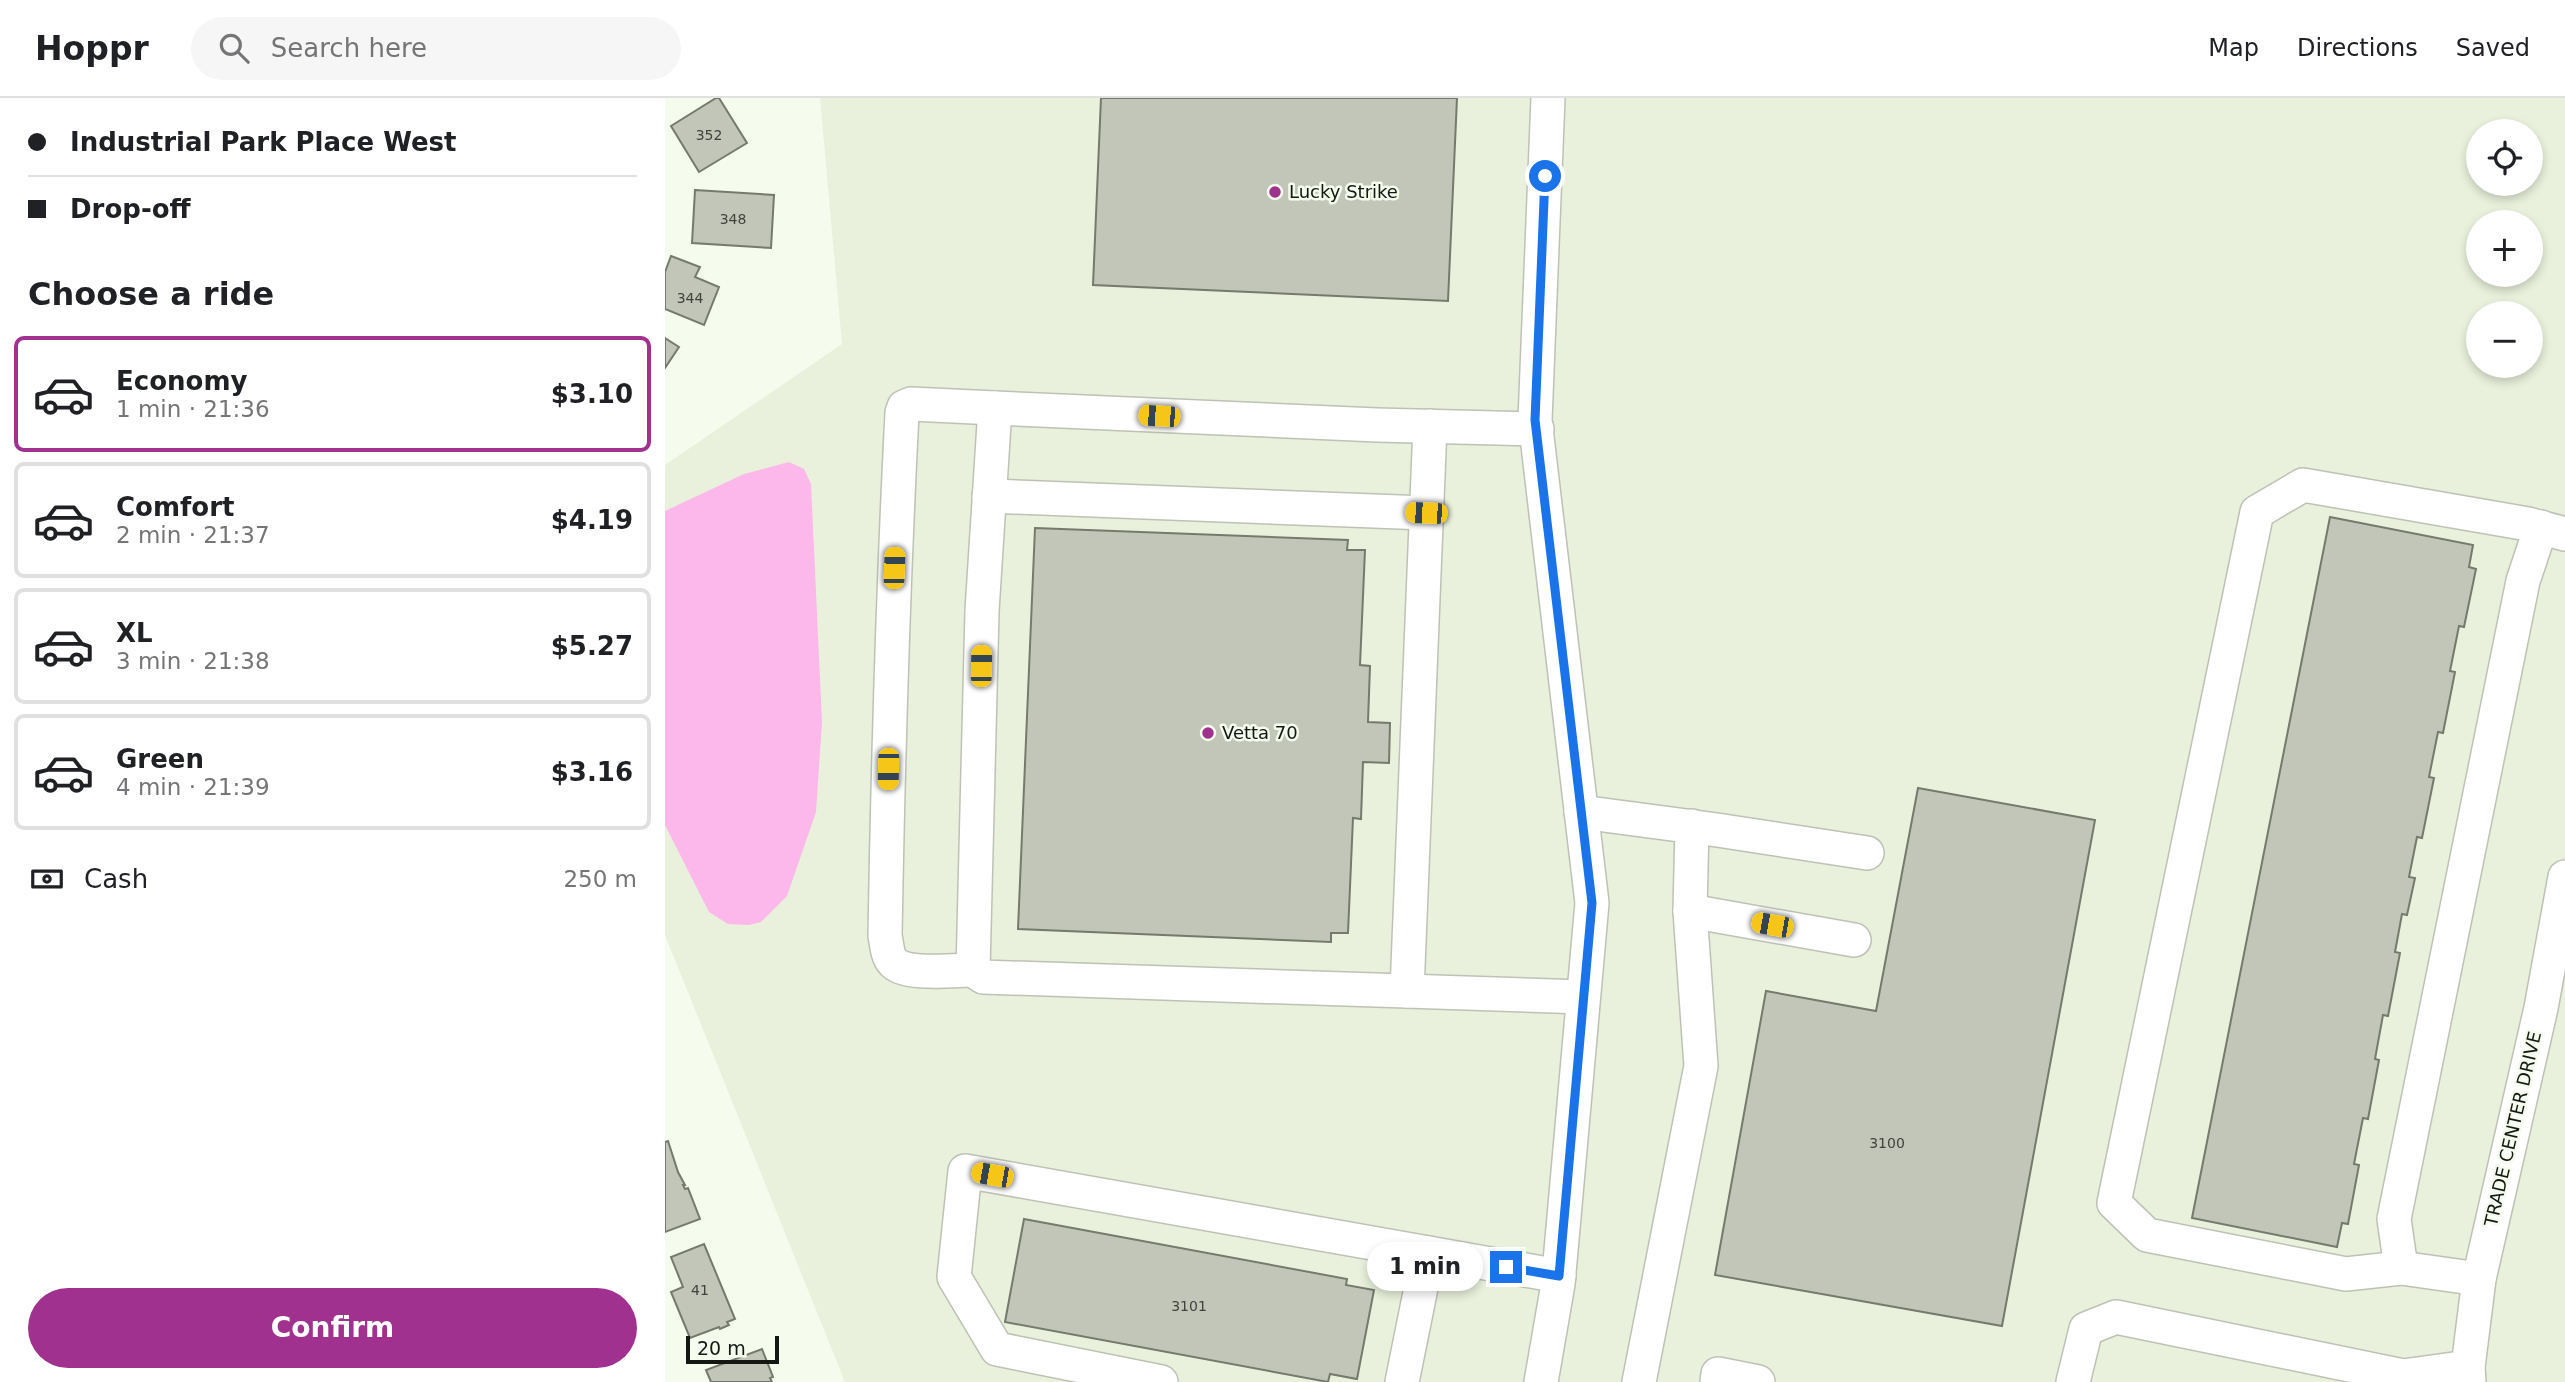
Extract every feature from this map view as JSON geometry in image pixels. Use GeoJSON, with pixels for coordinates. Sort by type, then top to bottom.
{"type":"FeatureCollection","features":[{"type":"Feature","properties":{"kind":"street"},"geometry":{"type":"LineString","coordinates":[[1541,1382],[1559,1276],[1592,903],[1537,429],[1548,98]]}},
{"type":"Feature","properties":{"kind":"street"},"geometry":{"type":"LineString","coordinates":[[1537,429],[911,404],[904,407],[888,741],[887,945],[894,964],[907,970],[973,970],[983,977],[1583,997]]}},
{"type":"Feature","properties":{"kind":"street"},"geometry":{"type":"LineString","coordinates":[[973,970],[982,611],[995,408]]}},
{"type":"Feature","properties":{"kind":"street"},"geometry":{"type":"LineString","coordinates":[[1406,991],[1430,426]]}},
{"type":"Feature","properties":{"kind":"street"},"geometry":{"type":"LineString","coordinates":[[2401,1268],[2394,1219],[2523,581],[2553,531],[2303,485],[2257,512],[2114,1203],[2147,1235],[2346,1274],[2401,1268],[2479,1279]]}},
{"type":"Feature","properties":{"kind":"street"},"geometry":{"type":"LineString","coordinates":[[989,496],[1426,513]]}},
{"type":"Feature","properties":{"kind":"street"},"geometry":{"type":"LineString","coordinates":[[1581,812],[1867,853]]}},
{"type":"Feature","properties":{"kind":"street"},"geometry":{"type":"LineString","coordinates":[[1639,1382],[1701,1066],[1690,911],[1692,827]]}},
{"type":"Feature","properties":{"kind":"street","name":"TRADE CENTER DRIVE"},"geometry":{"type":"LineString","coordinates":[[2469,1374],[2479,1279],[2553,1011],[2565,877]]}},
{"type":"Feature","properties":{"kind":"street"},"geometry":{"type":"LineString","coordinates":[[1690,911],[1854,940]]}},
{"type":"Feature","properties":{"kind":"street"},"geometry":{"type":"LineString","coordinates":[[1161,1382],[997,1349],[954,1277],[965,1171],[1559,1276]]}},
{"type":"Feature","properties":{"kind":"street"},"geometry":{"type":"LineString","coordinates":[[1402,1382],[1428,1253]]}},
{"type":"Feature","properties":{"kind":"street"},"geometry":{"type":"LineString","coordinates":[[2073,1382],[2086,1329],[2116,1317],[2401,1379],[2469,1374]]}},
{"type":"Feature","properties":{"kind":"street"},"geometry":{"type":"LineString","coordinates":[[1717,1382],[1718,1374],[1758,1382]]}},
{"type":"Feature","properties":{"kind":"shaded area"},"geometry":{"type":"Polygon","coordinates":[[[820,98],[2565,98],[2565,1382],[845,1382],[665,935],[665,465],[842,344],[820,98]]]}},
{"type":"Feature","properties":{"kind":"shaded area"},"geometry":{"type":"Polygon","coordinates":[[[789,462],[804,469],[811,484],[822,722],[816,812],[787,896],[761,922],[749,925],[728,924],[709,912],[665,825],[665,511],[744,474],[789,462]]]}},
{"type":"Feature","properties":{"kind":"building"},"geometry":{"type":"Polygon","coordinates":[[[719,98],[747,143],[699,172],[671,126],[719,98]]]}},
{"type":"Feature","properties":{"kind":"building","name":"Lucky Strike"},"geometry":{"type":"Polygon","coordinates":[[[1101,98],[1457,98],[1448,301],[1093,285],[1101,98]]]}},
{"type":"Feature","properties":{"kind":"building"},"geometry":{"type":"Polygon","coordinates":[[[695,190],[774,195],[771,248],[692,243],[695,190]]]}},
{"type":"Feature","properties":{"kind":"building"},"geometry":{"type":"Polygon","coordinates":[[[671,256],[700,267],[695,277],[719,287],[704,325],[665,309],[665,272],[671,256]]]}},
{"type":"Feature","properties":{"kind":"building"},"geometry":{"type":"Polygon","coordinates":[[[665,338],[679,347],[665,368],[665,338]]]}},
{"type":"Feature","properties":{"kind":"building"},"geometry":{"type":"Polygon","coordinates":[[[2330,517],[2473,545],[2469,567],[2476,569],[2464,627],[2459,626],[2450,671],[2455,672],[2443,733],[2438,732],[2429,777],[2434,778],[2422,838],[2417,837],[2409,877],[2415,878],[2407,915],[2402,914],[2395,952],[2400,953],[2388,1016],[2383,1015],[2375,1059],[2379,1060],[2368,1119],[2363,1118],[2354,1164],[2359,1165],[2348,1224],[2342,1223],[2337,1247],[2192,1218],[2330,517]]]}},
{"type":"Feature","properties":{"kind":"building","name":"Vetta 70"},"geometry":{"type":"Polygon","coordinates":[[[1035,528],[1348,540],[1347,550],[1365,550],[1360,665],[1370,666],[1368,722],[1390,723],[1389,763],[1363,762],[1361,819],[1353,818],[1348,933],[1331,933],[1331,942],[1018,929],[1035,528]]]}},
{"type":"Feature","properties":{"kind":"building"},"geometry":{"type":"Polygon","coordinates":[[[1918,788],[2095,820],[2002,1326],[1715,1275],[1766,991],[1876,1011],[1918,788]]]}},
{"type":"Feature","properties":{"kind":"building"},"geometry":{"type":"Polygon","coordinates":[[[668,1141],[683,1185],[685,1189],[688,1188],[700,1219],[665,1232],[665,1142],[668,1141]]]}},
{"type":"Feature","properties":{"kind":"building"},"geometry":{"type":"Polygon","coordinates":[[[1024,1219],[1347,1279],[1346,1285],[1374,1290],[1357,1379],[1330,1374],[1328,1382],[1005,1322],[1024,1219]]]}},
{"type":"Feature","properties":{"kind":"building"},"geometry":{"type":"Polygon","coordinates":[[[704,1244],[735,1319],[720,1329],[719,1327],[690,1338],[671,1292],[683,1287],[671,1257],[704,1244]]]}},
{"type":"Feature","properties":{"kind":"building"},"geometry":{"type":"Polygon","coordinates":[[[762,1349],[773,1377],[770,1378],[772,1382],[711,1382],[706,1370],[762,1349]]]}},
{"type":"Feature","properties":{"kind":"place","name":"Lucky Strike"},"geometry":{"type":"Point","coordinates":[1275,192]}},
{"type":"Feature","properties":{"kind":"place","name":"Vetta 70"},"geometry":{"type":"Point","coordinates":[1208,733]}},
{"type":"Feature","properties":{"kind":"route"},"geometry":{"type":"LineString","coordinates":[[1506,1267],[1559,1276],[1592,903],[1535,420],[1545,176]]}}]}
